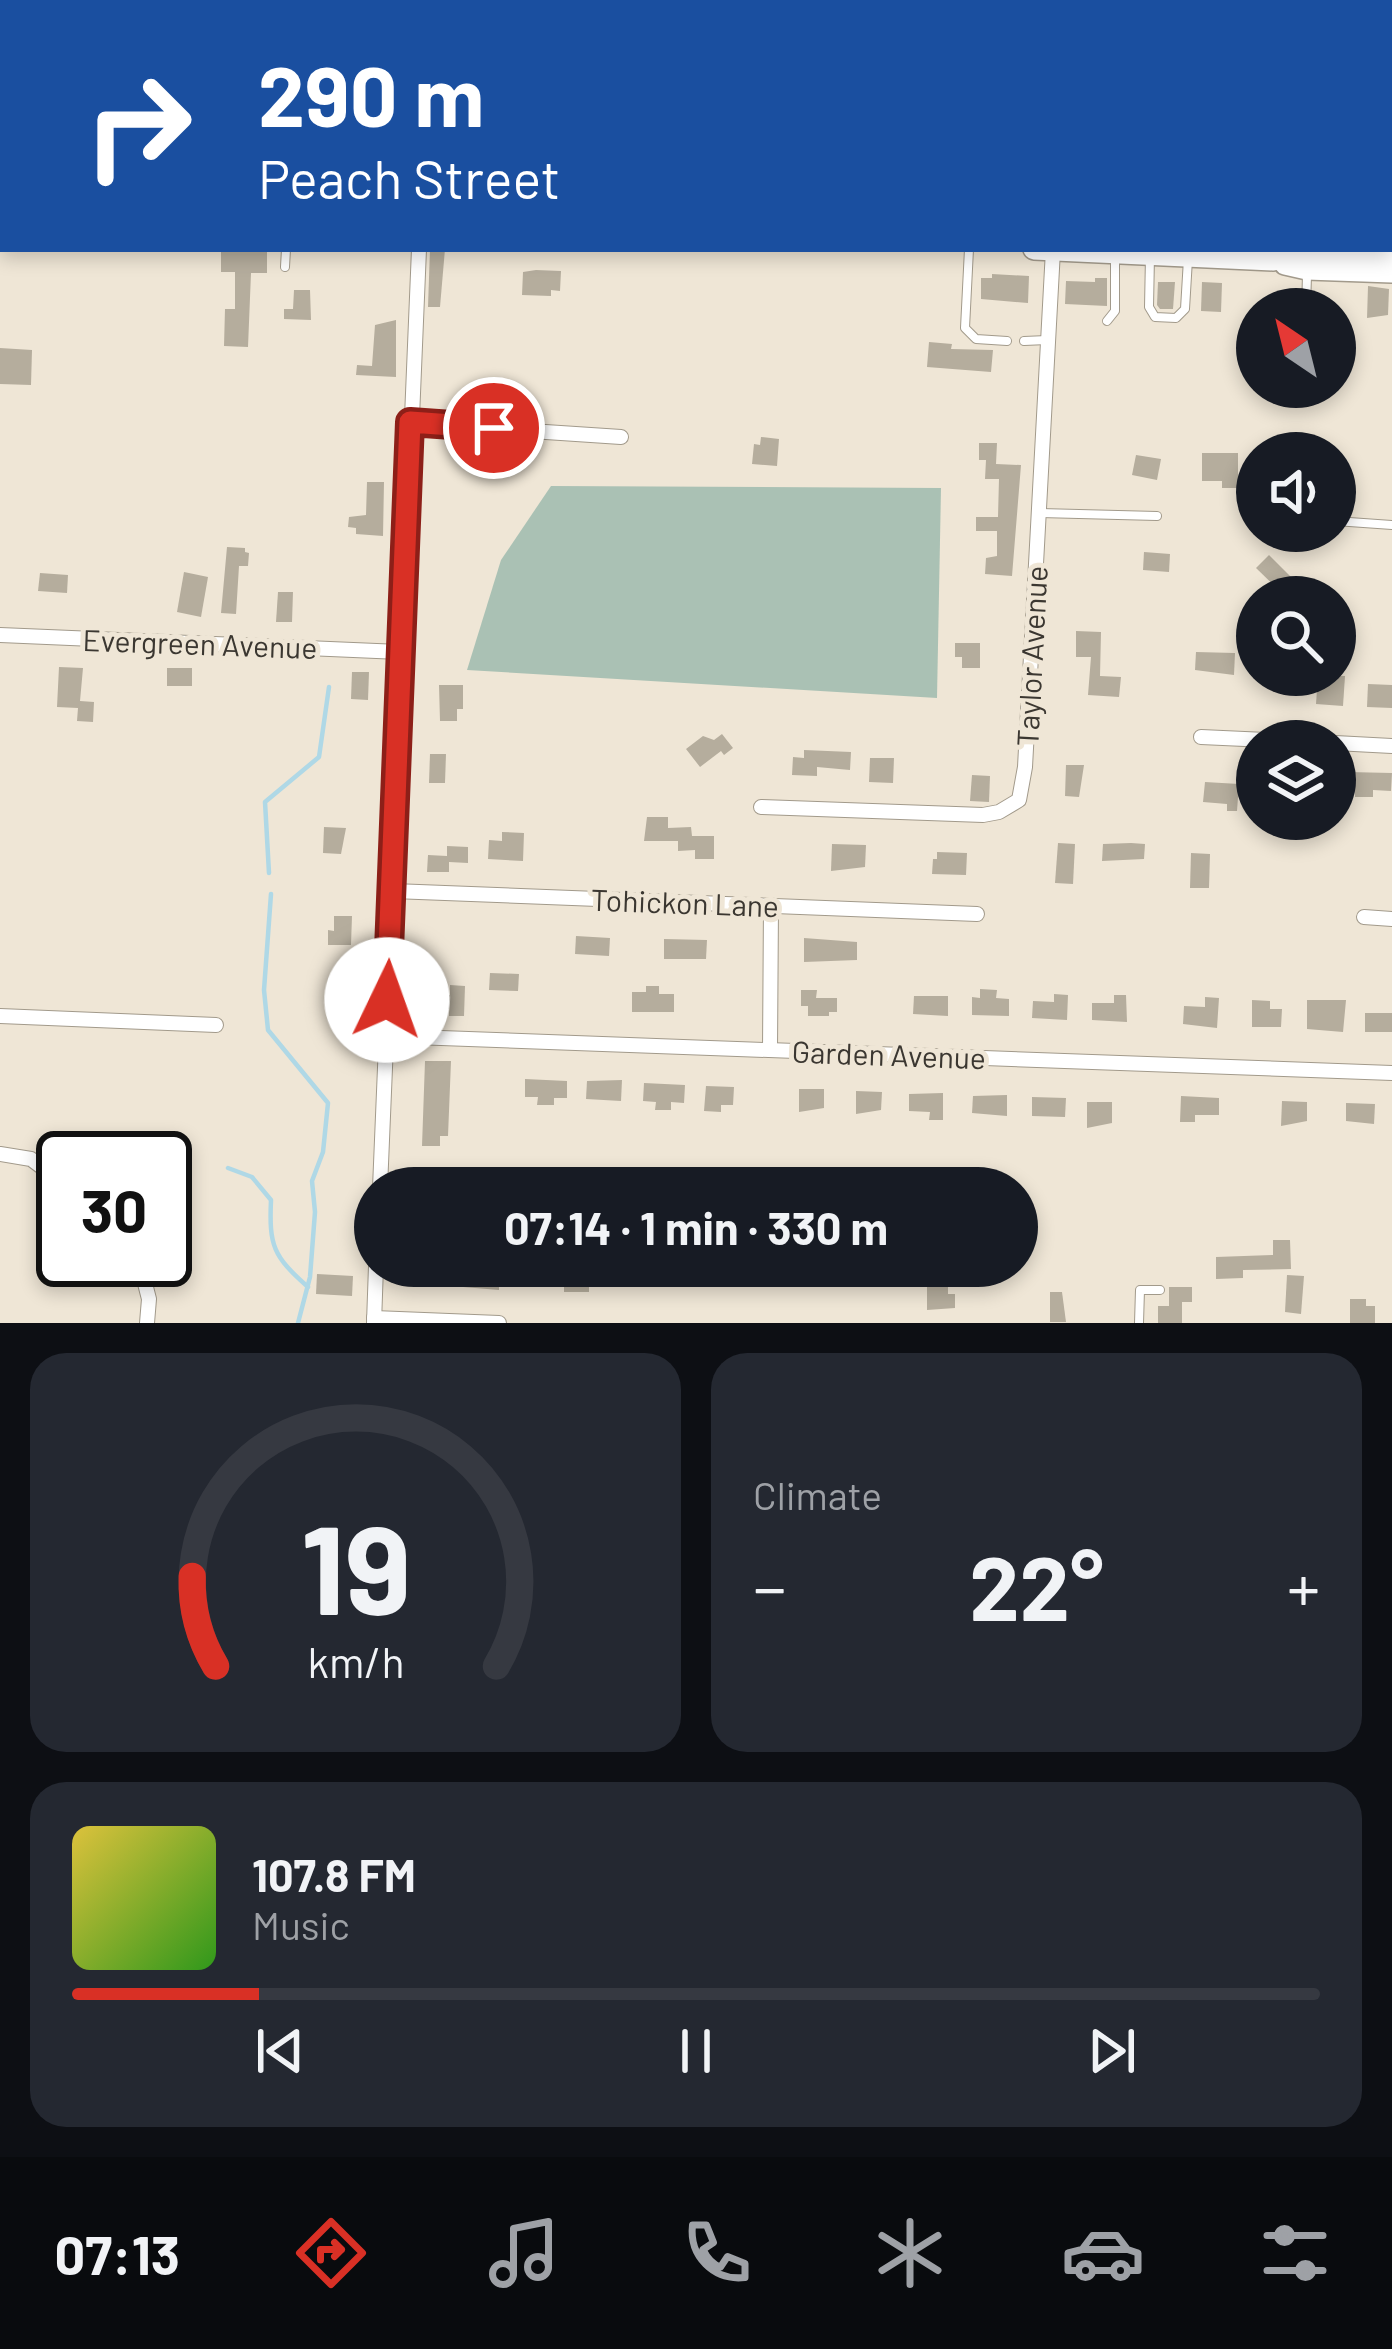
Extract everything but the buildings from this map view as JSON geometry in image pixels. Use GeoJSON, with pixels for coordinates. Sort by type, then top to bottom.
{"type":"FeatureCollection","features":[{"type":"Feature","properties":{"kind":"main road"},"geometry":{"type":"LineString","coordinates":[[1094,252],[1307,261],[1392,272]]}},
{"type":"Feature","properties":{"kind":"main road"},"geometry":{"type":"LineString","coordinates":[[1307,261],[1392,255]]}},
{"type":"Feature","properties":{"kind":"street"},"geometry":{"type":"LineString","coordinates":[[381,1167],[419,252]]}},
{"type":"Feature","properties":{"kind":"street","name":"Taylor Avenue"},"geometry":{"type":"LineString","coordinates":[[761,807],[983,815],[1019,800],[1025,767],[1053,252]]}},
{"type":"Feature","properties":{"kind":"street"},"geometry":{"type":"LineString","coordinates":[[410,422],[621,437]]}},
{"type":"Feature","properties":{"kind":"street","name":"Evergreen Avenue"},"geometry":{"type":"LineString","coordinates":[[0,634],[400,652]]}},
{"type":"Feature","properties":{"kind":"street"},"geometry":{"type":"LineString","coordinates":[[1201,737],[1236,739]]}},
{"type":"Feature","properties":{"kind":"street"},"geometry":{"type":"LineString","coordinates":[[1356,744],[1392,746]]}},
{"type":"Feature","properties":{"kind":"street","name":"Tohickon Lane"},"geometry":{"type":"LineString","coordinates":[[393,891],[977,914]]}},
{"type":"Feature","properties":{"kind":"street"},"geometry":{"type":"LineString","coordinates":[[770,1050],[771,905]]}},
{"type":"Feature","properties":{"kind":"street"},"geometry":{"type":"LineString","coordinates":[[1364,917],[1392,919]]}},
{"type":"Feature","properties":{"kind":"street"},"geometry":{"type":"LineString","coordinates":[[0,1016],[216,1025]]}},
{"type":"Feature","properties":{"kind":"street","name":"Garden Avenue"},"geometry":{"type":"LineString","coordinates":[[386,1036],[1392,1073]]}},
{"type":"Feature","properties":{"kind":"street"},"geometry":{"type":"LineString","coordinates":[[0,1154],[36,1163]]}},
{"type":"Feature","properties":{"kind":"street"},"geometry":{"type":"LineString","coordinates":[[146,1287],[147,1323]]}},
{"type":"Feature","properties":{"kind":"street"},"geometry":{"type":"LineString","coordinates":[[375,1287],[374,1320],[499,1323]]}},
{"type":"Feature","properties":{"kind":"lane"},"geometry":{"type":"LineString","coordinates":[[285,267],[286,252]]}},
{"type":"Feature","properties":{"kind":"lane"},"geometry":{"type":"LineString","coordinates":[[969,252],[965,328],[976,339],[1007,341]]}},
{"type":"Feature","properties":{"kind":"lane"},"geometry":{"type":"LineString","coordinates":[[1107,321],[1115,310],[1115,253]]}},
{"type":"Feature","properties":{"kind":"lane"},"geometry":{"type":"LineString","coordinates":[[1150,255],[1149,307],[1155,317],[1176,318],[1185,308],[1198,254]]}},
{"type":"Feature","properties":{"kind":"lane"},"geometry":{"type":"LineString","coordinates":[[1306,288],[1307,261]]}},
{"type":"Feature","properties":{"kind":"lane"},"geometry":{"type":"LineString","coordinates":[[1024,341],[1048,340]]}},
{"type":"Feature","properties":{"kind":"lane"},"geometry":{"type":"LineString","coordinates":[[1039,513],[1157,516]]}},
{"type":"Feature","properties":{"kind":"lane"},"geometry":{"type":"LineString","coordinates":[[1356,522],[1392,525]]}},
{"type":"Feature","properties":{"kind":"lane"},"geometry":{"type":"LineString","coordinates":[[1139,1323],[1140,1290],[1160,1290]]}},
{"type":"Feature","properties":{"kind":"green space"},"geometry":{"type":"Polygon","coordinates":[[[551,486],[941,488],[937,698],[467,670],[501,560],[551,486]]]}},
{"type":"Feature","properties":{"kind":"waterway"},"geometry":{"type":"LineString","coordinates":[[269,873],[265,802],[319,757],[329,687]]}},
{"type":"Feature","properties":{"kind":"waterway"},"geometry":{"type":"LineString","coordinates":[[271,894],[264,990],[268,1030],[328,1103],[323,1152],[312,1181],[315,1212],[310,1277],[298,1323]]}},
{"type":"Feature","properties":{"kind":"waterway"},"geometry":{"type":"LineString","coordinates":[[228,1168],[252,1177],[271,1200],[276,1249],[308,1287]]}},
{"type":"Feature","properties":{"kind":"route"},"geometry":{"type":"LineString","coordinates":[[387,1000],[410,422],[494,428]]}}]}
